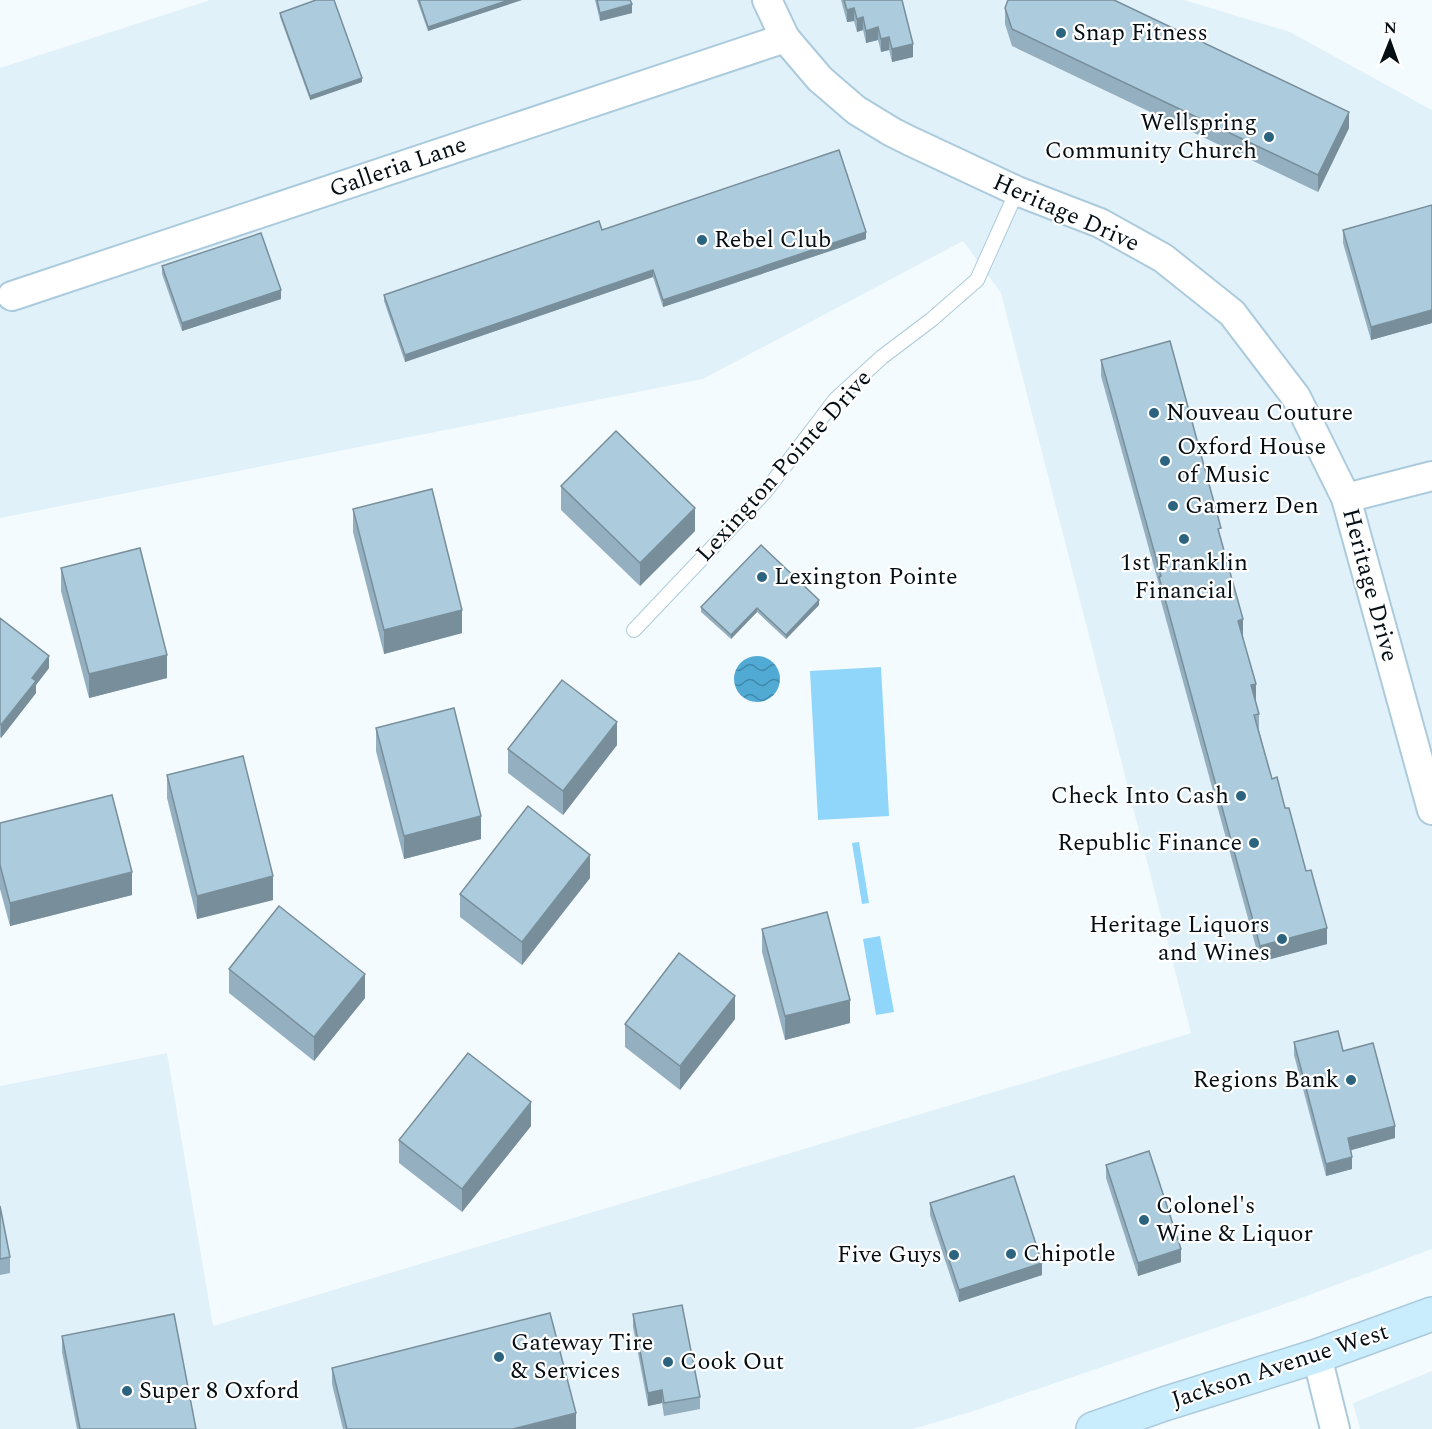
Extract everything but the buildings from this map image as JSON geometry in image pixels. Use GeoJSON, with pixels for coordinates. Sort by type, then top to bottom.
{"type":"FeatureCollection","features":[{"type":"Feature","properties":{"kind":"main road","name":"Jackson Avenue West"},"geometry":{"type":"LineString","coordinates":[[1093,1429],[1317,1356],[1432,1314]]}},
{"type":"Feature","properties":{"kind":"street","name":"Heritage Drive"},"geometry":{"type":"LineString","coordinates":[[767,0],[785,38],[820,79],[856,110],[901,137],[1017,191],[1100,223],[1163,258],[1232,313],[1296,397],[1346,498],[1432,810]]}},
{"type":"Feature","properties":{"kind":"street","name":"Galleria Lane"},"geometry":{"type":"LineString","coordinates":[[12,296],[785,38]]}},
{"type":"Feature","properties":{"kind":"street"},"geometry":{"type":"LineString","coordinates":[[1346,498],[1432,476]]}},
{"type":"Feature","properties":{"kind":"street"},"geometry":{"type":"LineString","coordinates":[[1317,1356],[1335,1429]]}},
{"type":"Feature","properties":{"kind":"lane","name":"Lexington Pointe Drive"},"geometry":{"type":"LineString","coordinates":[[634,630],[765,492],[835,400],[882,357],[931,320],[977,280],[1017,191]]}},
{"type":"Feature","properties":{"kind":"shaded area"},"geometry":{"type":"Polygon","coordinates":[[[210,0],[1184,0],[1290,32],[1432,110],[1432,1249],[1285,1304],[971,1412],[913,1429],[0,1429],[0,1086],[167,1053],[213,1326],[1191,1033],[1001,293],[963,241],[703,379],[0,518],[0,68],[210,0]]]}},
{"type":"Feature","properties":{"kind":"shaded area"},"geometry":{"type":"Polygon","coordinates":[[[881,667],[889,816],[818,820],[810,671],[881,667]]]}},
{"type":"Feature","properties":{"kind":"shaded area"},"geometry":{"type":"Polygon","coordinates":[[[859,842],[869,903],[862,904],[852,843],[859,842]]]}},
{"type":"Feature","properties":{"kind":"shaded area"},"geometry":{"type":"Polygon","coordinates":[[[880,936],[894,1012],[876,1015],[863,939],[880,936]]]}},
{"type":"Feature","properties":{"kind":"shaded area"},"geometry":{"type":"Polygon","coordinates":[[[1432,1371],[1432,1429],[1360,1429],[1353,1403],[1432,1371]]]}},
{"type":"Feature","properties":{"kind":"water"},"geometry":{"type":"Polygon","coordinates":[[[757,656],[773,663],[780,679],[773,695],[757,702],[741,695],[734,679],[741,663],[757,656]]]}},
{"type":"Feature","properties":{"kind":"place","name":"Snap Fitness"},"geometry":{"type":"Point","coordinates":[1061,33]}},
{"type":"Feature","properties":{"kind":"place","name":"Wellspring Community Church"},"geometry":{"type":"Point","coordinates":[1269,137]}},
{"type":"Feature","properties":{"kind":"place","name":"Rebel Club"},"geometry":{"type":"Point","coordinates":[702,240]}},
{"type":"Feature","properties":{"kind":"place","name":"Nouveau Couture"},"geometry":{"type":"Point","coordinates":[1154,413]}},
{"type":"Feature","properties":{"kind":"place","name":"Oxford House of Music"},"geometry":{"type":"Point","coordinates":[1165,461]}},
{"type":"Feature","properties":{"kind":"place","name":"Gamerz Den"},"geometry":{"type":"Point","coordinates":[1173,506]}},
{"type":"Feature","properties":{"kind":"place","name":"1st Franklin Financial"},"geometry":{"type":"Point","coordinates":[1184,539]}},
{"type":"Feature","properties":{"kind":"place","name":"Lexington Pointe"},"geometry":{"type":"Point","coordinates":[762,577]}},
{"type":"Feature","properties":{"kind":"place","name":"Check Into Cash"},"geometry":{"type":"Point","coordinates":[1241,796]}},
{"type":"Feature","properties":{"kind":"place","name":"Republic Finance"},"geometry":{"type":"Point","coordinates":[1254,843]}},
{"type":"Feature","properties":{"kind":"place","name":"Heritage Liquors and Wines"},"geometry":{"type":"Point","coordinates":[1282,939]}},
{"type":"Feature","properties":{"kind":"place","name":"Regions Bank"},"geometry":{"type":"Point","coordinates":[1351,1080]}},
{"type":"Feature","properties":{"kind":"place","name":"Colonel's Wine & Liquor"},"geometry":{"type":"Point","coordinates":[1144,1220]}},
{"type":"Feature","properties":{"kind":"place","name":"Chipotle"},"geometry":{"type":"Point","coordinates":[1011,1254]}},
{"type":"Feature","properties":{"kind":"place","name":"Five Guys"},"geometry":{"type":"Point","coordinates":[954,1255]}},
{"type":"Feature","properties":{"kind":"place","name":"Gateway Tire & Services"},"geometry":{"type":"Point","coordinates":[499,1357]}},
{"type":"Feature","properties":{"kind":"place","name":"Cook Out"},"geometry":{"type":"Point","coordinates":[668,1362]}},
{"type":"Feature","properties":{"kind":"place","name":"Super 8 Oxford"},"geometry":{"type":"Point","coordinates":[127,1391]}}]}
